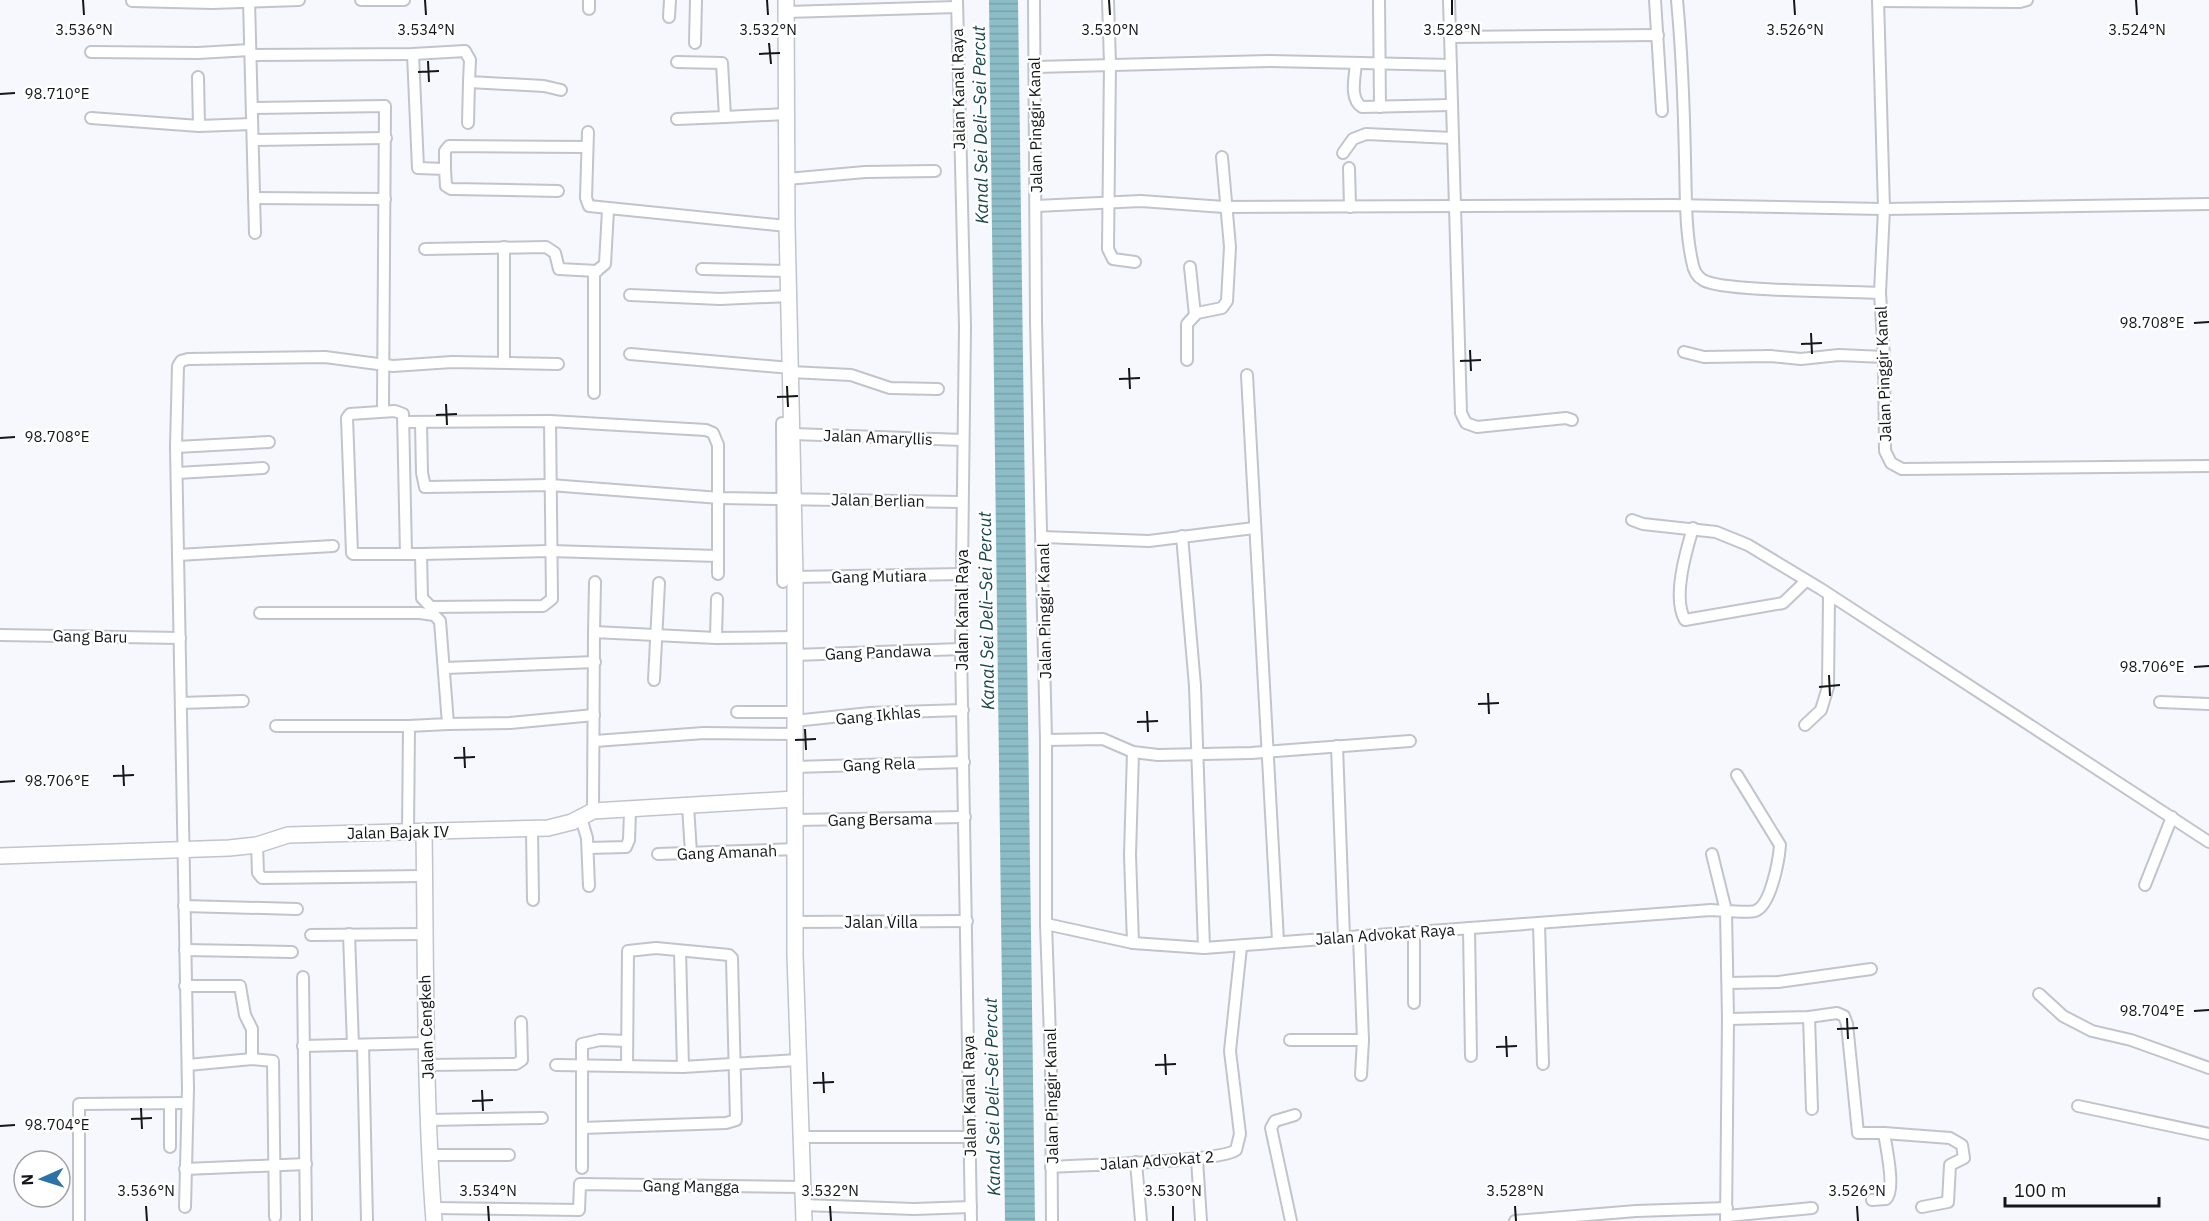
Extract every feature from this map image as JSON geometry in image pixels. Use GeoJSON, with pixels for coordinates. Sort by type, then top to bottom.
{"type":"FeatureCollection","features":[{"type":"Feature","properties":{"kind":"street"},"geometry":{"type":"LineString","coordinates":[[132,1],[298,0]]}},
{"type":"Feature","properties":{"kind":"street"},"geometry":{"type":"LineString","coordinates":[[361,0],[404,0]]}},
{"type":"Feature","properties":{"kind":"street"},"geometry":{"type":"LineString","coordinates":[[669,17],[670,0]]}},
{"type":"Feature","properties":{"kind":"street"},"geometry":{"type":"LineString","coordinates":[[695,43],[696,0]]}},
{"type":"Feature","properties":{"kind":"street","name":"Jalan Pinggir Kanal"},"geometry":{"type":"LineString","coordinates":[[1034,0],[1036,322],[1046,740],[1046,924],[1051,1066],[1052,1221]]}},
{"type":"Feature","properties":{"kind":"street"},"geometry":{"type":"LineString","coordinates":[[1108,0],[1110,63],[1108,249],[1110,257],[1116,261],[1135,262]]}},
{"type":"Feature","properties":{"kind":"street"},"geometry":{"type":"LineString","coordinates":[[1379,0],[1380,107]]}},
{"type":"Feature","properties":{"kind":"street"},"geometry":{"type":"LineString","coordinates":[[1449,0],[1461,413],[1463,419],[1477,427],[1566,418],[1572,420]]}},
{"type":"Feature","properties":{"kind":"street"},"geometry":{"type":"LineString","coordinates":[[1655,0],[1662,111]]}},
{"type":"Feature","properties":{"kind":"street"},"geometry":{"type":"LineString","coordinates":[[1677,0],[1682,61],[1687,205],[1691,260],[1695,273],[1701,280],[1713,285],[1739,288],[1880,293]]}},
{"type":"Feature","properties":{"kind":"street"},"geometry":{"type":"LineString","coordinates":[[1878,1],[2020,2],[2027,0]]}},
{"type":"Feature","properties":{"kind":"street"},"geometry":{"type":"LineString","coordinates":[[249,1],[255,233]]}},
{"type":"Feature","properties":{"kind":"street","name":"Jalan Pinggir Kanal"},"geometry":{"type":"LineString","coordinates":[[1878,1],[1884,209],[1880,293],[1884,357],[1885,451],[1895,467],[2209,466]]}},
{"type":"Feature","properties":{"kind":"street"},"geometry":{"type":"LineString","coordinates":[[804,1221],[797,1060],[795,637],[789,580],[787,428],[791,370],[787,226],[786,6],[957,4]]}},
{"type":"Feature","properties":{"kind":"street","name":"Jalan Kanal Raya"},"geometry":{"type":"LineString","coordinates":[[957,4],[964,316],[961,649],[971,1221]]}},
{"type":"Feature","properties":{"kind":"street"},"geometry":{"type":"LineString","coordinates":[[1450,37],[1658,35]]}},
{"type":"Feature","properties":{"kind":"street"},"geometry":{"type":"LineString","coordinates":[[91,52],[413,54],[465,51],[470,60],[468,123]]}},
{"type":"Feature","properties":{"kind":"street"},"geometry":{"type":"LineString","coordinates":[[413,54],[416,165],[422,170],[446,169]]}},
{"type":"Feature","properties":{"kind":"street"},"geometry":{"type":"LineString","coordinates":[[1035,67],[1110,63],[1269,61],[1450,65]]}},
{"type":"Feature","properties":{"kind":"street"},"geometry":{"type":"LineString","coordinates":[[677,62],[722,63],[724,117]]}},
{"type":"Feature","properties":{"kind":"street"},"geometry":{"type":"LineString","coordinates":[[1356,63],[1354,94],[1357,103],[1362,107],[1451,105]]}},
{"type":"Feature","properties":{"kind":"street"},"geometry":{"type":"LineString","coordinates":[[198,77],[199,126]]}},
{"type":"Feature","properties":{"kind":"street"},"geometry":{"type":"LineString","coordinates":[[470,82],[544,86],[561,90]]}},
{"type":"Feature","properties":{"kind":"street"},"geometry":{"type":"LineString","coordinates":[[252,108],[382,104],[386,112],[381,363],[383,408]]}},
{"type":"Feature","properties":{"kind":"street"},"geometry":{"type":"LineString","coordinates":[[677,119],[786,114]]}},
{"type":"Feature","properties":{"kind":"street"},"geometry":{"type":"LineString","coordinates":[[91,118],[199,126],[252,124]]}},
{"type":"Feature","properties":{"kind":"street"},"geometry":{"type":"LineString","coordinates":[[588,132],[587,204],[592,208],[787,226]]}},
{"type":"Feature","properties":{"kind":"street"},"geometry":{"type":"LineString","coordinates":[[1343,153],[1353,140],[1366,134],[1452,138]]}},
{"type":"Feature","properties":{"kind":"street"},"geometry":{"type":"LineString","coordinates":[[253,140],[386,138]]}},
{"type":"Feature","properties":{"kind":"street"},"geometry":{"type":"LineString","coordinates":[[558,191],[451,189],[446,186],[445,151],[449,146],[587,147]]}},
{"type":"Feature","properties":{"kind":"street"},"geometry":{"type":"LineString","coordinates":[[1187,360],[1187,324],[1195,315],[1222,308],[1227,301],[1230,246],[1224,207],[1222,157]]}},
{"type":"Feature","properties":{"kind":"street"},"geometry":{"type":"LineString","coordinates":[[1349,168],[1350,207]]}},
{"type":"Feature","properties":{"kind":"street"},"geometry":{"type":"LineString","coordinates":[[787,179],[865,172],[935,171]]}},
{"type":"Feature","properties":{"kind":"street"},"geometry":{"type":"LineString","coordinates":[[255,198],[385,199]]}},
{"type":"Feature","properties":{"kind":"street"},"geometry":{"type":"LineString","coordinates":[[1036,206],[1141,201],[1224,207],[1687,205],[1884,209],[2209,204]]}},
{"type":"Feature","properties":{"kind":"street"},"geometry":{"type":"LineString","coordinates":[[594,393],[594,279],[597,271],[605,264],[608,210]]}},
{"type":"Feature","properties":{"kind":"street"},"geometry":{"type":"LineString","coordinates":[[504,247],[504,362]]}},
{"type":"Feature","properties":{"kind":"street"},"geometry":{"type":"LineString","coordinates":[[425,249],[551,248],[560,268],[597,271]]}},
{"type":"Feature","properties":{"kind":"street"},"geometry":{"type":"LineString","coordinates":[[1190,267],[1195,315]]}},
{"type":"Feature","properties":{"kind":"street"},"geometry":{"type":"LineString","coordinates":[[702,269],[788,271]]}},
{"type":"Feature","properties":{"kind":"street"},"geometry":{"type":"LineString","coordinates":[[630,295],[720,299],[790,296]]}},
{"type":"Feature","properties":{"kind":"street"},"geometry":{"type":"LineString","coordinates":[[1684,352],[1704,357],[1770,356],[1801,359],[1839,355],[1884,357]]}},
{"type":"Feature","properties":{"kind":"street"},"geometry":{"type":"LineString","coordinates":[[630,354],[851,375],[890,388],[938,389]]}},
{"type":"Feature","properties":{"kind":"street"},"geometry":{"type":"LineString","coordinates":[[185,1208],[188,1065],[176,447],[178,366],[183,360],[316,356],[400,366],[427,363],[558,363]]}},
{"type":"Feature","properties":{"kind":"street"},"geometry":{"type":"LineString","coordinates":[[1247,375],[1254,528],[1270,752],[1278,941]]}},
{"type":"Feature","properties":{"kind":"street"},"geometry":{"type":"LineString","coordinates":[[406,554],[402,413],[395,411],[351,414],[347,418],[351,553],[406,554],[421,554],[550,551],[718,556]]}},
{"type":"Feature","properties":{"kind":"street"},"geometry":{"type":"LineString","coordinates":[[421,554],[422,598],[425,604],[441,608],[543,606],[551,602],[553,594],[550,551],[550,421]]}},
{"type":"Feature","properties":{"kind":"street"},"geometry":{"type":"LineString","coordinates":[[404,422],[550,421],[710,430],[716,437],[718,445],[720,498],[718,574]]}},
{"type":"Feature","properties":{"kind":"street","name":"Jalan Berlian"},"geometry":{"type":"LineString","coordinates":[[421,422],[424,486],[550,484],[720,498],[962,502]]}},
{"type":"Feature","properties":{"kind":"street","name":"Jalan Amaryllis"},"geometry":{"type":"LineString","coordinates":[[787,428],[963,440]]}},
{"type":"Feature","properties":{"kind":"street"},"geometry":{"type":"LineString","coordinates":[[176,447],[270,442]]}},
{"type":"Feature","properties":{"kind":"street"},"geometry":{"type":"LineString","coordinates":[[177,473],[263,468]]}},
{"type":"Feature","properties":{"kind":"street"},"geometry":{"type":"LineString","coordinates":[[1632,520],[1643,524],[1693,528],[1734,537],[1806,581],[2209,842]]}},
{"type":"Feature","properties":{"kind":"street"},"geometry":{"type":"LineString","coordinates":[[1042,537],[1138,541],[1254,528]]}},
{"type":"Feature","properties":{"kind":"street"},"geometry":{"type":"LineString","coordinates":[[1693,528],[1682,574],[1682,611],[1685,620],[1783,603],[1806,581]]}},
{"type":"Feature","properties":{"kind":"street"},"geometry":{"type":"LineString","coordinates":[[1182,536],[1198,754],[1204,948]]}},
{"type":"Feature","properties":{"kind":"street"},"geometry":{"type":"LineString","coordinates":[[178,555],[333,546]]}},
{"type":"Feature","properties":{"kind":"street","name":"Gang Mutiara"},"geometry":{"type":"LineString","coordinates":[[789,580],[962,574]]}},
{"type":"Feature","properties":{"kind":"street"},"geometry":{"type":"LineString","coordinates":[[589,886],[587,815],[595,741],[595,582]]}},
{"type":"Feature","properties":{"kind":"street"},"geometry":{"type":"LineString","coordinates":[[654,680],[659,583]]}},
{"type":"Feature","properties":{"kind":"street"},"geometry":{"type":"LineString","coordinates":[[1805,725],[1821,710],[1828,687],[1829,596]]}},
{"type":"Feature","properties":{"kind":"street"},"geometry":{"type":"LineString","coordinates":[[716,638],[717,599]]}},
{"type":"Feature","properties":{"kind":"street"},"geometry":{"type":"LineString","coordinates":[[260,613],[430,614],[437,617],[442,626],[448,724]]}},
{"type":"Feature","properties":{"kind":"street"},"geometry":{"type":"LineString","coordinates":[[594,632],[716,638],[795,637]]}},
{"type":"Feature","properties":{"kind":"street","name":"Gang Baru"},"geometry":{"type":"LineString","coordinates":[[0,635],[180,638]]}},
{"type":"Feature","properties":{"kind":"street","name":"Gang Pandawa"},"geometry":{"type":"LineString","coordinates":[[795,655],[961,649]]}},
{"type":"Feature","properties":{"kind":"street"},"geometry":{"type":"LineString","coordinates":[[445,668],[595,662]]}},
{"type":"Feature","properties":{"kind":"street"},"geometry":{"type":"LineString","coordinates":[[181,703],[243,701]]}},
{"type":"Feature","properties":{"kind":"street"},"geometry":{"type":"LineString","coordinates":[[2160,702],[2209,704]]}},
{"type":"Feature","properties":{"kind":"street","name":"Gang Ikhlas"},"geometry":{"type":"LineString","coordinates":[[794,722],[870,713],[963,710]]}},
{"type":"Feature","properties":{"kind":"street"},"geometry":{"type":"LineString","coordinates":[[736,712],[794,722]]}},
{"type":"Feature","properties":{"kind":"street"},"geometry":{"type":"LineString","coordinates":[[276,726],[510,723],[594,715]]}},
{"type":"Feature","properties":{"kind":"street"},"geometry":{"type":"LineString","coordinates":[[595,741],[704,733],[794,722]]}},
{"type":"Feature","properties":{"kind":"street"},"geometry":{"type":"LineString","coordinates":[[409,726],[416,832]]}},
{"type":"Feature","properties":{"kind":"street"},"geometry":{"type":"LineString","coordinates":[[1046,740],[1103,739],[1133,752],[1198,754],[1270,752],[1410,741]]}},
{"type":"Feature","properties":{"kind":"street"},"geometry":{"type":"LineString","coordinates":[[1337,746],[1344,937]]}},
{"type":"Feature","properties":{"kind":"street"},"geometry":{"type":"LineString","coordinates":[[1133,752],[1130,855],[1133,943]]}},
{"type":"Feature","properties":{"kind":"street","name":"Gang Rela"},"geometry":{"type":"LineString","coordinates":[[795,767],[964,762]]}},
{"type":"Feature","properties":{"kind":"street","name":"Jalan Advokat Raya"},"geometry":{"type":"LineString","coordinates":[[1046,924],[1133,943],[1204,948],[1241,947],[1278,941],[1539,924],[1714,909],[1753,911],[1759,909],[1773,883],[1780,855],[1780,845],[1737,775]]}},
{"type":"Feature","properties":{"kind":"street","name":"Jalan Bajak IV"},"geometry":{"type":"LineString","coordinates":[[0,856],[183,850],[257,845],[272,838],[288,835],[532,829],[555,826],[587,815],[795,799]]}},
{"type":"Feature","properties":{"kind":"street"},"geometry":{"type":"LineString","coordinates":[[688,806],[691,853]]}},
{"type":"Feature","properties":{"kind":"street"},"geometry":{"type":"LineString","coordinates":[[588,848],[626,847],[629,840],[630,811]]}},
{"type":"Feature","properties":{"kind":"street","name":"Gang Bersama"},"geometry":{"type":"LineString","coordinates":[[796,820],[965,817]]}},
{"type":"Feature","properties":{"kind":"street"},"geometry":{"type":"LineString","coordinates":[[2145,885],[2172,817]]}},
{"type":"Feature","properties":{"kind":"street"},"geometry":{"type":"LineString","coordinates":[[532,829],[533,900]]}},
{"type":"Feature","properties":{"kind":"street","name":"Jalan Cengkeh"},"geometry":{"type":"LineString","coordinates":[[416,832],[424,876],[423,934],[429,1155],[434,1215]]}},
{"type":"Feature","properties":{"kind":"street"},"geometry":{"type":"LineString","coordinates":[[257,845],[258,873],[262,878],[424,876]]}},
{"type":"Feature","properties":{"kind":"street","name":"Gang Amanah"},"geometry":{"type":"LineString","coordinates":[[658,854],[797,849]]}},
{"type":"Feature","properties":{"kind":"street"},"geometry":{"type":"LineString","coordinates":[[1712,854],[1726,911],[1727,1215]]}},
{"type":"Feature","properties":{"kind":"street"},"geometry":{"type":"LineString","coordinates":[[184,906],[297,909]]}},
{"type":"Feature","properties":{"kind":"street","name":"Jalan Villa"},"geometry":{"type":"LineString","coordinates":[[796,922],[967,921]]}},
{"type":"Feature","properties":{"kind":"street"},"geometry":{"type":"LineString","coordinates":[[1539,924],[1543,1064]]}},
{"type":"Feature","properties":{"kind":"street"},"geometry":{"type":"LineString","coordinates":[[1469,928],[1471,1056]]}},
{"type":"Feature","properties":{"kind":"street"},"geometry":{"type":"LineString","coordinates":[[1413,933],[1414,1003]]}},
{"type":"Feature","properties":{"kind":"street"},"geometry":{"type":"LineString","coordinates":[[349,934],[358,1045],[367,1221]]}},
{"type":"Feature","properties":{"kind":"street"},"geometry":{"type":"LineString","coordinates":[[310,935],[423,934]]}},
{"type":"Feature","properties":{"kind":"street"},"geometry":{"type":"LineString","coordinates":[[1359,936],[1363,1040],[1361,1075]]}},
{"type":"Feature","properties":{"kind":"street","name":"Jalan Advokat 2"},"geometry":{"type":"LineString","coordinates":[[1051,1167],[1197,1159],[1228,1154],[1238,1145],[1240,1134],[1230,1051],[1241,947]]}},
{"type":"Feature","properties":{"kind":"street"},"geometry":{"type":"LineString","coordinates":[[582,1128],[734,1122],[736,1118],[736,1064],[732,958],[656,948],[628,951],[627,1065]]}},
{"type":"Feature","properties":{"kind":"street"},"geometry":{"type":"LineString","coordinates":[[185,950],[292,952]]}},
{"type":"Feature","properties":{"kind":"street"},"geometry":{"type":"LineString","coordinates":[[680,951],[683,1066]]}},
{"type":"Feature","properties":{"kind":"street"},"geometry":{"type":"LineString","coordinates":[[1728,983],[1778,982],[1871,969]]}},
{"type":"Feature","properties":{"kind":"street"},"geometry":{"type":"LineString","coordinates":[[303,977],[306,1221]]}},
{"type":"Feature","properties":{"kind":"street"},"geometry":{"type":"LineString","coordinates":[[185,986],[240,986],[245,1015],[252,1029],[252,1059]]}},
{"type":"Feature","properties":{"kind":"street"},"geometry":{"type":"LineString","coordinates":[[2038,994],[2063,1016],[2092,1031],[2131,1040],[2209,1068]]}},
{"type":"Feature","properties":{"kind":"street"},"geometry":{"type":"LineString","coordinates":[[1728,1019],[1809,1017],[1838,1013],[1846,1020],[1858,1133],[1950,1138],[1962,1145],[1964,1158],[1950,1165],[1948,1202],[1922,1207]]}},
{"type":"Feature","properties":{"kind":"street"},"geometry":{"type":"LineString","coordinates":[[1809,1017],[1812,1110]]}},
{"type":"Feature","properties":{"kind":"street"},"geometry":{"type":"LineString","coordinates":[[427,1065],[516,1064],[522,1060],[521,1022]]}},
{"type":"Feature","properties":{"kind":"street"},"geometry":{"type":"LineString","coordinates":[[1290,1040],[1363,1040]]}},
{"type":"Feature","properties":{"kind":"street"},"geometry":{"type":"LineString","coordinates":[[582,1168],[582,1047],[584,1042],[627,1041]]}},
{"type":"Feature","properties":{"kind":"street"},"geometry":{"type":"LineString","coordinates":[[303,1046],[426,1043]]}},
{"type":"Feature","properties":{"kind":"street"},"geometry":{"type":"LineString","coordinates":[[188,1065],[252,1059],[271,1059],[274,1062],[275,1217]]}},
{"type":"Feature","properties":{"kind":"street"},"geometry":{"type":"LineString","coordinates":[[556,1065],[683,1066],[797,1060]]}},
{"type":"Feature","properties":{"kind":"street"},"geometry":{"type":"LineString","coordinates":[[79,1221],[79,1104],[187,1103]]}},
{"type":"Feature","properties":{"kind":"street"},"geometry":{"type":"LineString","coordinates":[[170,1104],[170,1147]]}},
{"type":"Feature","properties":{"kind":"street"},"geometry":{"type":"LineString","coordinates":[[2078,1106],[2209,1134]]}},
{"type":"Feature","properties":{"kind":"street"},"geometry":{"type":"LineString","coordinates":[[1291,1221],[1277,1145],[1271,1128],[1275,1121],[1295,1115]]}},
{"type":"Feature","properties":{"kind":"street"},"geometry":{"type":"LineString","coordinates":[[428,1120],[542,1118]]}},
{"type":"Feature","properties":{"kind":"street"},"geometry":{"type":"LineString","coordinates":[[1872,1200],[1886,1199],[1892,1191],[1884,1133]]}},
{"type":"Feature","properties":{"kind":"street"},"geometry":{"type":"LineString","coordinates":[[800,1137],[969,1137]]}},
{"type":"Feature","properties":{"kind":"street"},"geometry":{"type":"LineString","coordinates":[[429,1155],[508,1155]]}},
{"type":"Feature","properties":{"kind":"street"},"geometry":{"type":"LineString","coordinates":[[1197,1159],[1201,1221]]}},
{"type":"Feature","properties":{"kind":"street"},"geometry":{"type":"LineString","coordinates":[[1136,1162],[1142,1221]]}},
{"type":"Feature","properties":{"kind":"street"},"geometry":{"type":"LineString","coordinates":[[185,1169],[306,1164]]}},
{"type":"Feature","properties":{"kind":"street","name":"Gang Mangga"},"geometry":{"type":"LineString","coordinates":[[434,1215],[579,1209],[580,1184],[802,1187]]}},
{"type":"Feature","properties":{"kind":"street"},"geometry":{"type":"LineString","coordinates":[[803,1205],[914,1209],[971,1207]]}},
{"type":"Feature","properties":{"kind":"street"},"geometry":{"type":"LineString","coordinates":[[1515,1221],[1727,1215],[1812,1208]]}},
{"type":"Feature","properties":{"kind":"water"},"geometry":{"type":"Polygon","coordinates":[[[989,0],[1018,0],[1035,1221],[1005,1221],[989,0]]]}},
{"type":"Feature","properties":{"kind":"water label","name":"Kanal Sei Deli–Sei Percut"},"geometry":{"type":"Point","coordinates":[980,125]}},
{"type":"Feature","properties":{"kind":"water label","name":"Kanal Sei Deli–Sei Percut"},"geometry":{"type":"Point","coordinates":[986,611]}},
{"type":"Feature","properties":{"kind":"water label","name":"Kanal Sei Deli–Sei Percut"},"geometry":{"type":"Point","coordinates":[992,1097]}}]}
